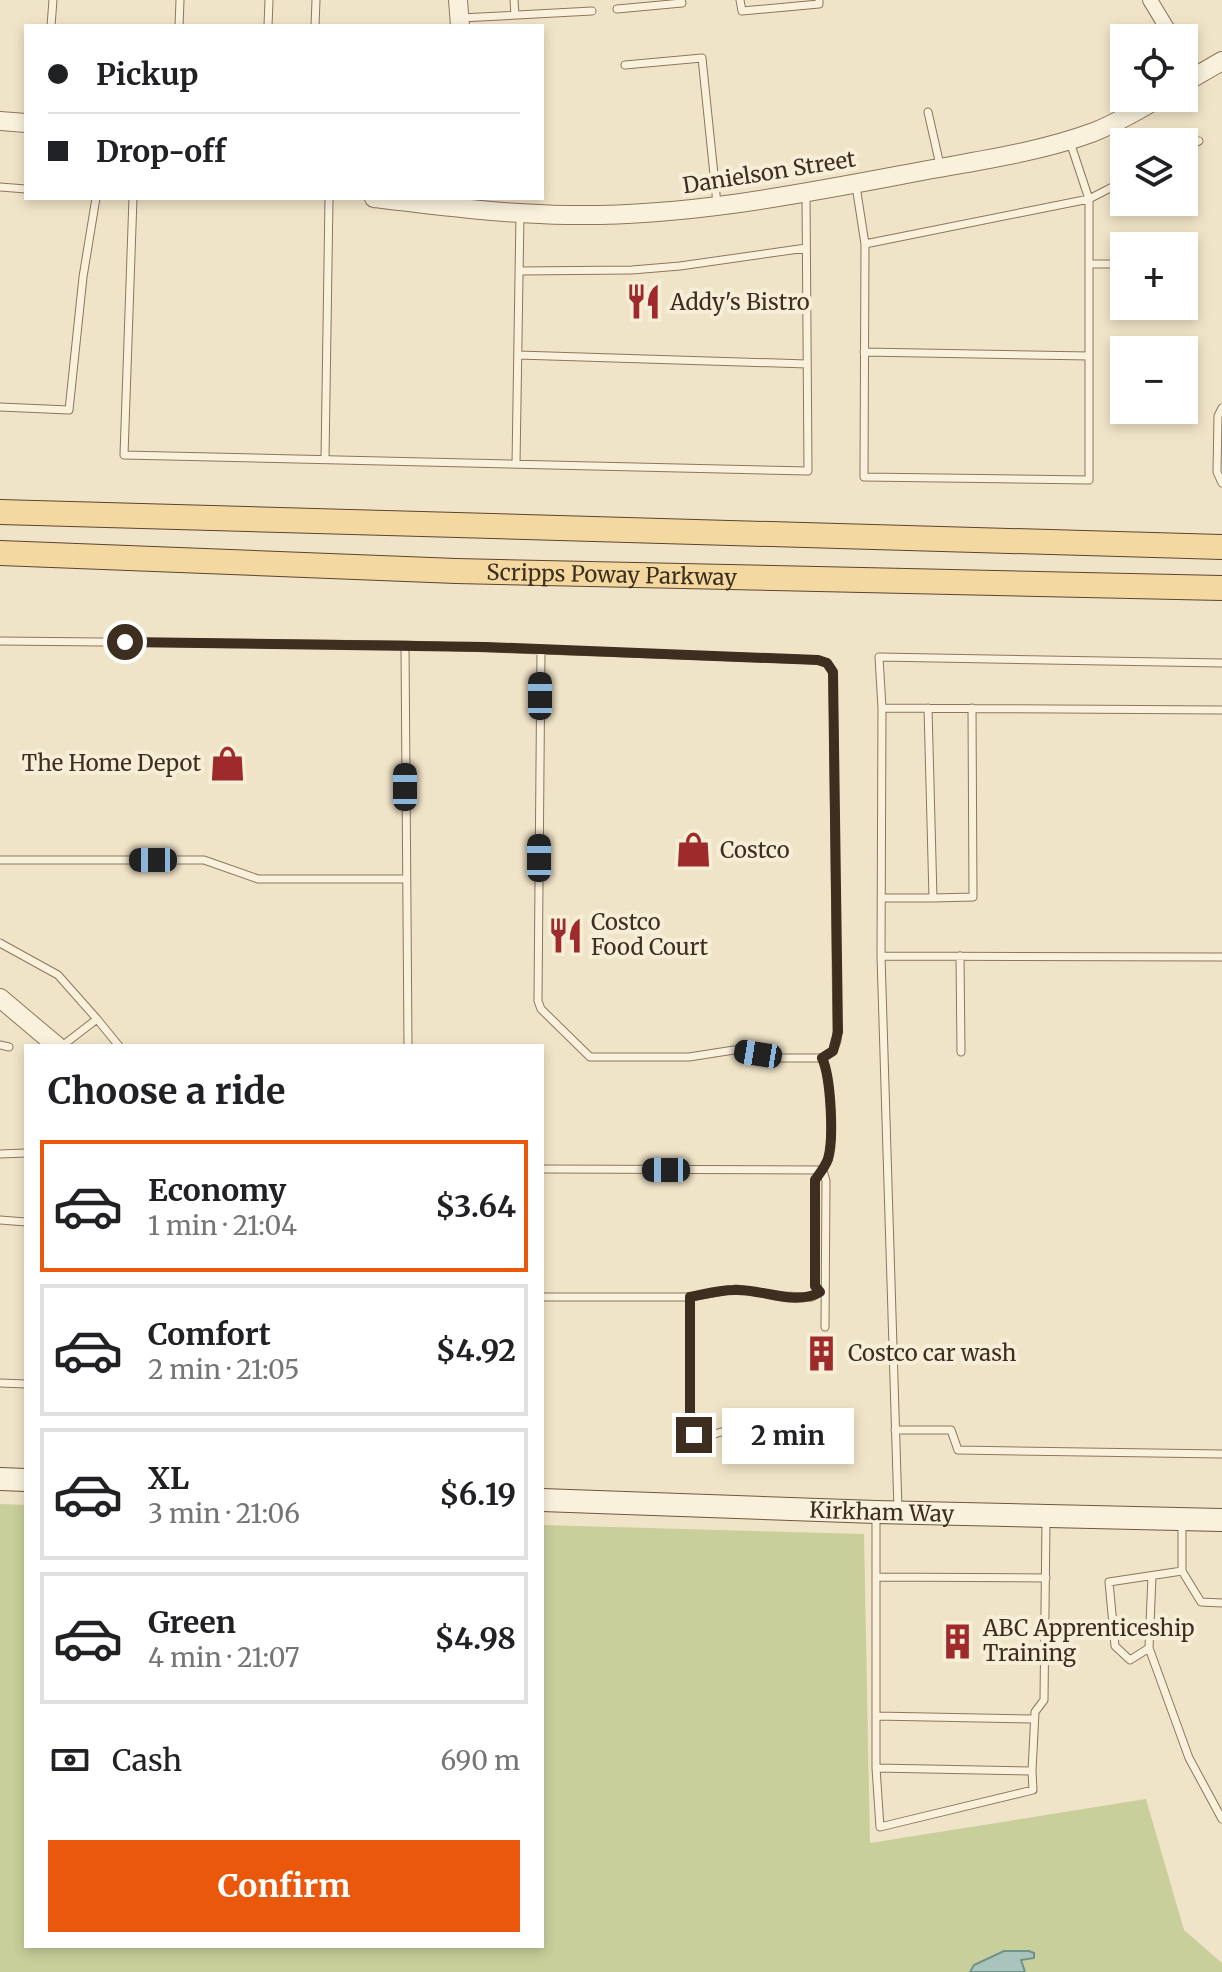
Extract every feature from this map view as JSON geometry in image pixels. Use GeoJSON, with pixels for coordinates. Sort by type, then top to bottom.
{"type":"FeatureCollection","features":[{"type":"Feature","properties":{"kind":"main road","name":"Scripps Poway Parkway"},"geometry":{"type":"LineString","coordinates":[[0,512],[1222,547]]}},
{"type":"Feature","properties":{"kind":"main road","name":"Scripps Poway Parkway"},"geometry":{"type":"LineString","coordinates":[[0,553],[456,571],[1222,588]]}},
{"type":"Feature","properties":{"kind":"main road"},"geometry":{"type":"LineString","coordinates":[[0,1479],[24,1480]]}},
{"type":"Feature","properties":{"kind":"main road","name":"Kirkham Way"},"geometry":{"type":"LineString","coordinates":[[544,1500],[1222,1520]]}},
{"type":"Feature","properties":{"kind":"street"},"geometry":{"type":"LineString","coordinates":[[1150,0],[1165,24]]}},
{"type":"Feature","properties":{"kind":"street"},"geometry":{"type":"LineString","coordinates":[[1198,74],[1222,61]]}},
{"type":"Feature","properties":{"kind":"street","name":"Danielson Street"},"geometry":{"type":"LineString","coordinates":[[410,200],[520,213],[617,214],[717,207],[1037,149],[1098,130],[1132,112]]}},
{"type":"Feature","properties":{"kind":"street"},"geometry":{"type":"LineString","coordinates":[[0,121],[24,123]]}},
{"type":"Feature","properties":{"kind":"street"},"geometry":{"type":"LineString","coordinates":[[1,1001],[56,1044]]}},
{"type":"Feature","properties":{"kind":"lane"},"geometry":{"type":"LineString","coordinates":[[51,24],[53,0]]}},
{"type":"Feature","properties":{"kind":"lane"},"geometry":{"type":"LineString","coordinates":[[179,24],[180,0]]}},
{"type":"Feature","properties":{"kind":"lane"},"geometry":{"type":"LineString","coordinates":[[268,24],[269,0]]}},
{"type":"Feature","properties":{"kind":"lane"},"geometry":{"type":"LineString","coordinates":[[315,24],[316,0]]}},
{"type":"Feature","properties":{"kind":"lane"},"geometry":{"type":"LineString","coordinates":[[514,0],[515,15]]}},
{"type":"Feature","properties":{"kind":"lane"},"geometry":{"type":"LineString","coordinates":[[617,9],[682,3],[681,0]]}},
{"type":"Feature","properties":{"kind":"lane"},"geometry":{"type":"LineString","coordinates":[[740,0],[742,11],[819,4],[819,0]]}},
{"type":"Feature","properties":{"kind":"lane"},"geometry":{"type":"LineString","coordinates":[[459,15],[592,11]]}},
{"type":"Feature","properties":{"kind":"lane"},"geometry":{"type":"LineString","coordinates":[[625,65],[702,58],[717,207]]}},
{"type":"Feature","properties":{"kind":"lane"},"geometry":{"type":"LineString","coordinates":[[928,112],[941,167]]}},
{"type":"Feature","properties":{"kind":"lane"},"geometry":{"type":"LineString","coordinates":[[855,184],[865,244],[864,477],[1089,480],[1089,199],[1069,140]]}},
{"type":"Feature","properties":{"kind":"lane"},"geometry":{"type":"LineString","coordinates":[[0,187],[24,189]]}},
{"type":"Feature","properties":{"kind":"lane"},"geometry":{"type":"LineString","coordinates":[[865,244],[1089,199],[1110,188]]}},
{"type":"Feature","properties":{"kind":"lane"},"geometry":{"type":"LineString","coordinates":[[133,200],[124,455],[808,471],[806,193]]}},
{"type":"Feature","properties":{"kind":"lane"},"geometry":{"type":"LineString","coordinates":[[0,407],[69,410],[83,277],[96,200]]}},
{"type":"Feature","properties":{"kind":"lane"},"geometry":{"type":"LineString","coordinates":[[325,459],[329,200]]}},
{"type":"Feature","properties":{"kind":"lane"},"geometry":{"type":"LineString","coordinates":[[516,464],[520,213]]}},
{"type":"Feature","properties":{"kind":"lane"},"geometry":{"type":"LineString","coordinates":[[519,271],[668,267],[806,248]]}},
{"type":"Feature","properties":{"kind":"lane"},"geometry":{"type":"LineString","coordinates":[[1089,264],[1110,264]]}},
{"type":"Feature","properties":{"kind":"lane"},"geometry":{"type":"LineString","coordinates":[[864,352],[1089,356]]}},
{"type":"Feature","properties":{"kind":"lane"},"geometry":{"type":"LineString","coordinates":[[518,355],[807,364]]}},
{"type":"Feature","properties":{"kind":"lane"},"geometry":{"type":"LineString","coordinates":[[1222,408],[1218,416],[1217,472],[1222,483]]}},
{"type":"Feature","properties":{"kind":"lane"},"geometry":{"type":"LineString","coordinates":[[0,641],[405,645],[541,649],[818,660],[827,663],[833,672],[838,1032],[833,1051],[822,1058],[781,1058],[734,1050],[689,1057],[590,1057],[541,1009],[538,1001],[541,649]]}},
{"type":"Feature","properties":{"kind":"lane"},"geometry":{"type":"LineString","coordinates":[[405,645],[408,1044]]}},
{"type":"Feature","properties":{"kind":"lane"},"geometry":{"type":"LineString","coordinates":[[1046,1516],[1044,1700],[1034,1719],[1033,1790],[880,1827],[876,1768],[876,1577],[887,1512],[895,1430],[881,956],[882,708],[879,657],[1222,663]]}},
{"type":"Feature","properties":{"kind":"lane"},"geometry":{"type":"LineString","coordinates":[[882,708],[1222,710]]}},
{"type":"Feature","properties":{"kind":"lane"},"geometry":{"type":"LineString","coordinates":[[928,708],[933,898]]}},
{"type":"Feature","properties":{"kind":"lane"},"geometry":{"type":"LineString","coordinates":[[881,898],[973,897],[972,708]]}},
{"type":"Feature","properties":{"kind":"lane"},"geometry":{"type":"LineString","coordinates":[[0,860],[204,860],[258,879],[406,879]]}},
{"type":"Feature","properties":{"kind":"lane"},"geometry":{"type":"LineString","coordinates":[[0,943],[58,975],[117,1044]]}},
{"type":"Feature","properties":{"kind":"lane"},"geometry":{"type":"LineString","coordinates":[[881,956],[1222,957]]}},
{"type":"Feature","properties":{"kind":"lane"},"geometry":{"type":"LineString","coordinates":[[960,956],[961,1052]]}},
{"type":"Feature","properties":{"kind":"lane"},"geometry":{"type":"LineString","coordinates":[[62,1044],[97,1019]]}},
{"type":"Feature","properties":{"kind":"lane"},"geometry":{"type":"LineString","coordinates":[[0,1045],[9,1047]]}},
{"type":"Feature","properties":{"kind":"lane"},"geometry":{"type":"LineString","coordinates":[[822,1058],[829,1077],[830,1145],[823,1170],[826,1181],[822,1294],[825,1327]]}},
{"type":"Feature","properties":{"kind":"lane"},"geometry":{"type":"LineString","coordinates":[[0,1154],[24,1153]]}},
{"type":"Feature","properties":{"kind":"lane"},"geometry":{"type":"LineString","coordinates":[[544,1169],[823,1170]]}},
{"type":"Feature","properties":{"kind":"lane"},"geometry":{"type":"LineString","coordinates":[[0,1220],[24,1222]]}},
{"type":"Feature","properties":{"kind":"lane"},"geometry":{"type":"LineString","coordinates":[[544,1297],[690,1297],[736,1289],[782,1296],[812,1297],[822,1294]]}},
{"type":"Feature","properties":{"kind":"lane"},"geometry":{"type":"LineString","coordinates":[[690,1297],[690,1429],[694,1435],[701,1437],[737,1429],[810,1437],[821,1433],[826,1418]]}},
{"type":"Feature","properties":{"kind":"lane"},"geometry":{"type":"LineString","coordinates":[[0,1383],[24,1384]]}},
{"type":"Feature","properties":{"kind":"lane"},"geometry":{"type":"LineString","coordinates":[[895,1430],[951,1430],[958,1450],[1222,1454]]}},
{"type":"Feature","properties":{"kind":"lane"},"geometry":{"type":"LineString","coordinates":[[1182,1519],[1182,1571],[1201,1602],[1222,1603]]}},
{"type":"Feature","properties":{"kind":"lane"},"geometry":{"type":"LineString","coordinates":[[1149,1648],[1130,1660],[1115,1646],[1109,1582],[1182,1571]]}},
{"type":"Feature","properties":{"kind":"lane"},"geometry":{"type":"LineString","coordinates":[[1152,1576],[1149,1648],[1189,1758],[1222,1819]]}},
{"type":"Feature","properties":{"kind":"lane"},"geometry":{"type":"LineString","coordinates":[[876,1577],[1046,1578]]}},
{"type":"Feature","properties":{"kind":"lane"},"geometry":{"type":"LineString","coordinates":[[876,1716],[1034,1719]]}},
{"type":"Feature","properties":{"kind":"lane"},"geometry":{"type":"LineString","coordinates":[[876,1768],[1032,1771]]}},
{"type":"Feature","properties":{"kind":"green space"},"geometry":{"type":"Polygon","coordinates":[[[0,1504],[24,1505],[24,1948],[544,1948],[544,1525],[864,1534],[870,1843],[1146,1799],[1184,1930],[1222,1963],[1222,1972],[0,1972],[0,1504]]]}},
{"type":"Feature","properties":{"kind":"water"},"geometry":{"type":"Polygon","coordinates":[[[1004,1951],[1029,1951],[1034,1953],[1034,1958],[1021,1960],[1025,1972],[970,1972],[974,1965],[1004,1951]]]}},
{"type":"Feature","properties":{"kind":"place","name":"Addy's Bistro"},"geometry":{"type":"Point","coordinates":[644,302]}},
{"type":"Feature","properties":{"kind":"place","name":"The Home Depot"},"geometry":{"type":"Point","coordinates":[227,763]}},
{"type":"Feature","properties":{"kind":"place","name":"Costco"},"geometry":{"type":"Point","coordinates":[694,850]}},
{"type":"Feature","properties":{"kind":"place","name":"Costco Food Court"},"geometry":{"type":"Point","coordinates":[565,935]}},
{"type":"Feature","properties":{"kind":"place","name":"Costco car wash"},"geometry":{"type":"Point","coordinates":[822,1353]}},
{"type":"Feature","properties":{"kind":"place","name":"ABC Apprenticeship Training"},"geometry":{"type":"Point","coordinates":[957,1641]}},
{"type":"Feature","properties":{"kind":"route"},"geometry":{"type":"LineString","coordinates":[[125,642],[541,649],[818,660],[827,663],[833,672],[838,1032],[833,1051],[822,1058],[829,1077],[830,1145],[823,1170],[815,1180],[815,1286],[820,1292],[812,1297],[782,1296],[736,1289],[690,1297],[690,1429],[694,1435]]}}]}
